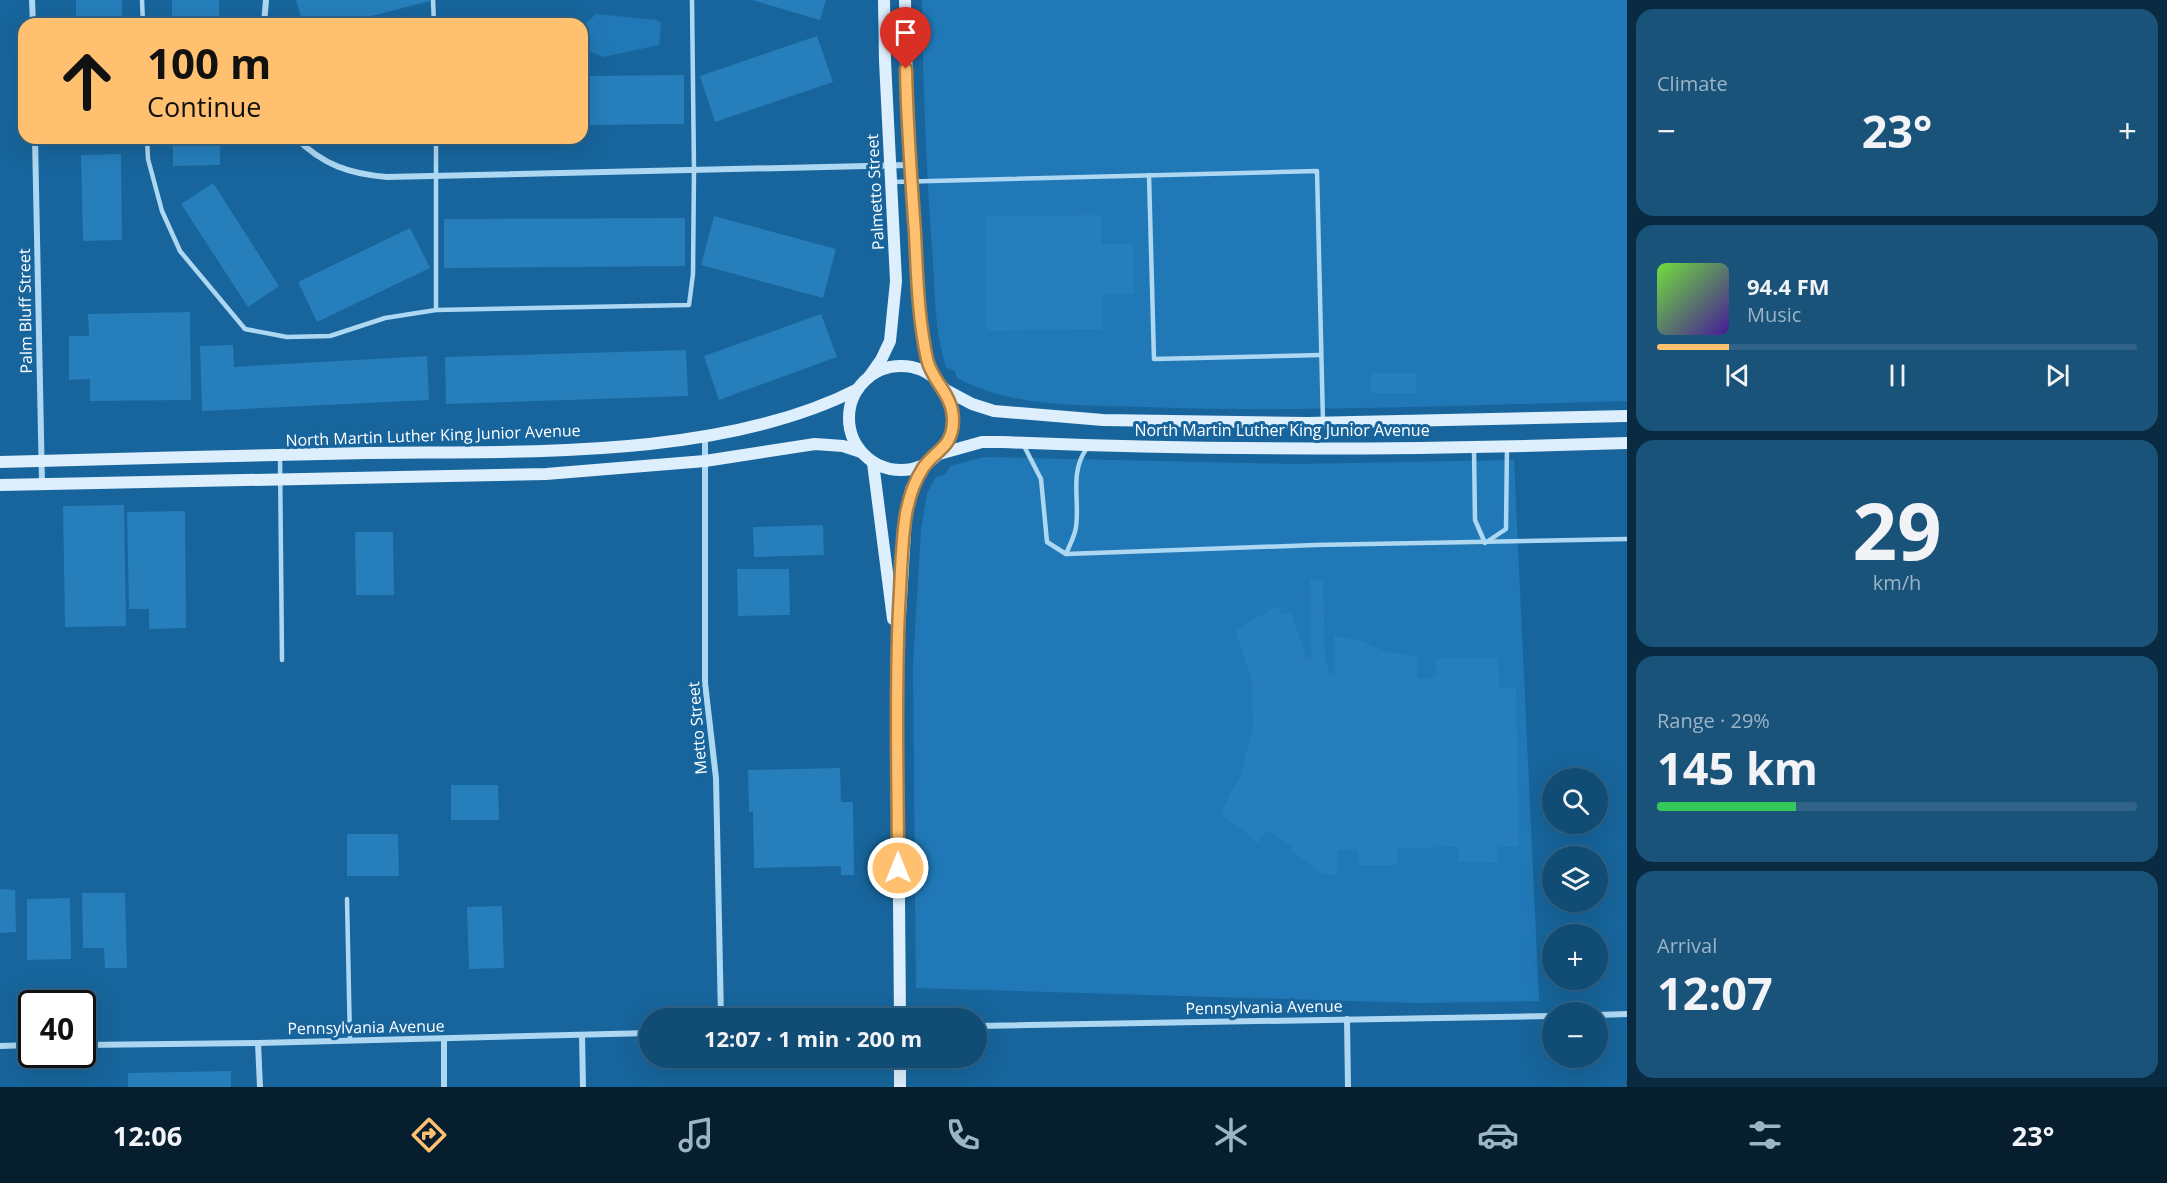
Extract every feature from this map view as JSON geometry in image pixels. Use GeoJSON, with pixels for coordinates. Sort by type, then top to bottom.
{"type":"FeatureCollection","features":[{"type":"Feature","properties":{"kind":"street"},"geometry":{"type":"LineString","coordinates":[[32,0],[33,18]]}},
{"type":"Feature","properties":{"kind":"street"},"geometry":{"type":"LineString","coordinates":[[264,18],[266,0]]}},
{"type":"Feature","properties":{"kind":"street","name":"Palmetto Street"},"geometry":{"type":"LineString","coordinates":[[869,377],[890,341],[896,281],[889,165],[884,0]]}},
{"type":"Feature","properties":{"kind":"street"},"geometry":{"type":"LineString","coordinates":[[905,0],[909,165],[920,309],[927,360],[932,376]]}},
{"type":"Feature","properties":{"kind":"street","name":"Palm Bluff Street"},"geometry":{"type":"LineString","coordinates":[[35,144],[42,484]]}},
{"type":"Feature","properties":{"kind":"street"},"geometry":{"type":"LineString","coordinates":[[302,144],[309,152],[333,166],[360,175],[387,177],[909,165]]}},
{"type":"Feature","properties":{"kind":"street"},"geometry":{"type":"LineString","coordinates":[[901,366],[917,369],[932,376],[944,389],[952,405],[953,422],[949,440],[939,454],[925,465],[908,471],[890,470],[873,463],[861,452],[852,438],[849,421],[850,404],[858,389],[869,377],[884,369],[901,366]]}},
{"type":"Feature","properties":{"kind":"street","name":"North Martin Luther King Junior Avenue"},"geometry":{"type":"LineString","coordinates":[[0,462],[552,449],[705,435],[809,411],[858,389]]}},
{"type":"Feature","properties":{"kind":"street","name":"North Martin Luther King Junior Avenue"},"geometry":{"type":"LineString","coordinates":[[944,389],[985,408],[1012,414],[1186,423],[1323,423],[1627,416]]}},
{"type":"Feature","properties":{"kind":"street","name":"Metto Street"},"geometry":{"type":"LineString","coordinates":[[705,435],[705,683],[716,778],[721,1008]]}},
{"type":"Feature","properties":{"kind":"street","name":"North Martin Luther King Junior Avenue"},"geometry":{"type":"LineString","coordinates":[[939,454],[982,442],[1284,449],[1627,443]]}},
{"type":"Feature","properties":{"kind":"street"},"geometry":{"type":"LineString","coordinates":[[0,485],[546,474],[705,461],[815,444],[843,446],[861,452]]}},
{"type":"Feature","properties":{"kind":"street"},"geometry":{"type":"LineString","coordinates":[[873,463],[897,665]]}},
{"type":"Feature","properties":{"kind":"street"},"geometry":{"type":"LineString","coordinates":[[900,1008],[897,665],[906,516],[911,489],[925,465]]}},
{"type":"Feature","properties":{"kind":"street"},"geometry":{"type":"LineString","coordinates":[[1608,1015],[1627,1014]]}},
{"type":"Feature","properties":{"kind":"street","name":"Pennsylvania Avenue"},"geometry":{"type":"LineString","coordinates":[[987,1026],[1542,1016]]}},
{"type":"Feature","properties":{"kind":"street"},"geometry":{"type":"LineString","coordinates":[[1347,1019],[1348,1087]]}},
{"type":"Feature","properties":{"kind":"street","name":"Pennsylvania Avenue"},"geometry":{"type":"LineString","coordinates":[[96,1045],[639,1033]]}},
{"type":"Feature","properties":{"kind":"street"},"geometry":{"type":"LineString","coordinates":[[582,1035],[583,1087]]}},
{"type":"Feature","properties":{"kind":"street"},"geometry":{"type":"LineString","coordinates":[[444,1039],[444,1087]]}},
{"type":"Feature","properties":{"kind":"street"},"geometry":{"type":"LineString","coordinates":[[258,1043],[260,1087]]}},
{"type":"Feature","properties":{"kind":"street"},"geometry":{"type":"LineString","coordinates":[[0,1046],[18,1046]]}},
{"type":"Feature","properties":{"kind":"street"},"geometry":{"type":"LineString","coordinates":[[900,1068],[900,1087]]}},
{"type":"Feature","properties":{"kind":"lane"},"geometry":{"type":"LineString","coordinates":[[142,0],[143,18]]}},
{"type":"Feature","properties":{"kind":"lane"},"geometry":{"type":"LineString","coordinates":[[433,0],[434,18]]}},
{"type":"Feature","properties":{"kind":"lane"},"geometry":{"type":"LineString","coordinates":[[147,144],[147,159],[162,211],[180,251],[245,329],[287,337],[330,336],[385,318],[436,310],[689,305],[693,274],[692,0]]}},
{"type":"Feature","properties":{"kind":"lane"},"geometry":{"type":"LineString","coordinates":[[436,144],[436,310]]}},
{"type":"Feature","properties":{"kind":"lane"},"geometry":{"type":"LineString","coordinates":[[890,182],[1317,171],[1323,423]]}},
{"type":"Feature","properties":{"kind":"lane"},"geometry":{"type":"LineString","coordinates":[[1149,175],[1154,359],[1321,355]]}},
{"type":"Feature","properties":{"kind":"lane"},"geometry":{"type":"LineString","coordinates":[[1022,443],[1041,479],[1047,542],[1066,554],[1315,545],[1627,539]]}},
{"type":"Feature","properties":{"kind":"lane"},"geometry":{"type":"LineString","coordinates":[[1066,554],[1076,529],[1075,478],[1080,457],[1089,446]]}},
{"type":"Feature","properties":{"kind":"lane"},"geometry":{"type":"LineString","coordinates":[[1474,446],[1475,520],[1485,543]]}},
{"type":"Feature","properties":{"kind":"lane"},"geometry":{"type":"LineString","coordinates":[[1485,543],[1506,529],[1507,446]]}},
{"type":"Feature","properties":{"kind":"lane"},"geometry":{"type":"LineString","coordinates":[[280,455],[282,660]]}},
{"type":"Feature","properties":{"kind":"lane"},"geometry":{"type":"LineString","coordinates":[[347,899],[350,1041]]}},
{"type":"Feature","properties":{"kind":"shaded area"},"geometry":{"type":"Polygon","coordinates":[[[922,0],[1627,0],[1627,401],[1325,409],[1097,406],[1024,400],[978,388],[957,378],[955,371],[946,367],[939,338],[936,308],[926,155],[922,0]]]}},
{"type":"Feature","properties":{"kind":"shaded area"},"geometry":{"type":"Polygon","coordinates":[[[596,14],[657,20],[661,23],[659,45],[603,57],[588,50],[588,21],[596,14]]]}},
{"type":"Feature","properties":{"kind":"shaded area"},"geometry":{"type":"Polygon","coordinates":[[[984,457],[1295,464],[1514,460],[1539,1001],[1416,1003],[916,988],[913,665],[921,530],[927,494],[936,477],[946,474],[950,466],[984,457]]]}},
{"type":"Feature","properties":{"kind":"building"},"geometry":{"type":"Polygon","coordinates":[[[76,0],[122,0],[122,18],[76,18],[76,0]]]}},
{"type":"Feature","properties":{"kind":"building"},"geometry":{"type":"Polygon","coordinates":[[[172,0],[219,0],[219,18],[172,18],[172,0]]]}},
{"type":"Feature","properties":{"kind":"building"},"geometry":{"type":"Polygon","coordinates":[[[296,0],[430,0],[363,18],[301,18],[296,0]]]}},
{"type":"Feature","properties":{"kind":"building"},"geometry":{"type":"Polygon","coordinates":[[[752,0],[826,0],[820,20],[752,0]]]}},
{"type":"Feature","properties":{"kind":"building"},"geometry":{"type":"Polygon","coordinates":[[[817,36],[833,82],[715,122],[700,76],[817,36]]]}},
{"type":"Feature","properties":{"kind":"building"},"geometry":{"type":"Polygon","coordinates":[[[684,75],[684,124],[588,125],[588,76],[684,75]]]}},
{"type":"Feature","properties":{"kind":"building"},"geometry":{"type":"Polygon","coordinates":[[[173,144],[220,144],[220,165],[173,166],[173,144]]]}},
{"type":"Feature","properties":{"kind":"building"},"geometry":{"type":"Polygon","coordinates":[[[121,154],[122,240],[83,241],[81,155],[121,154]]]}},
{"type":"Feature","properties":{"kind":"building"},"geometry":{"type":"Polygon","coordinates":[[[213,183],[279,286],[248,307],[181,204],[213,183]]]}},
{"type":"Feature","properties":{"kind":"building"},"geometry":{"type":"Polygon","coordinates":[[[1101,215],[1102,244],[1133,244],[1134,294],[1103,294],[1103,329],[986,331],[985,216],[1101,215]]]}},
{"type":"Feature","properties":{"kind":"building"},"geometry":{"type":"Polygon","coordinates":[[[714,216],[836,249],[823,298],[701,265],[714,216]]]}},
{"type":"Feature","properties":{"kind":"building"},"geometry":{"type":"Polygon","coordinates":[[[685,218],[685,266],[444,268],[444,219],[685,218]]]}},
{"type":"Feature","properties":{"kind":"building"},"geometry":{"type":"Polygon","coordinates":[[[410,228],[430,268],[317,322],[298,282],[410,228]]]}},
{"type":"Feature","properties":{"kind":"building"},"geometry":{"type":"Polygon","coordinates":[[[190,312],[191,400],[90,401],[90,379],[69,380],[69,336],[89,336],[88,314],[190,312]]]}},
{"type":"Feature","properties":{"kind":"building"},"geometry":{"type":"Polygon","coordinates":[[[821,314],[837,357],[719,400],[704,356],[821,314]]]}},
{"type":"Feature","properties":{"kind":"building"},"geometry":{"type":"Polygon","coordinates":[[[233,345],[234,367],[427,356],[429,400],[202,411],[200,346],[233,345]]]}},
{"type":"Feature","properties":{"kind":"building"},"geometry":{"type":"Polygon","coordinates":[[[686,350],[688,396],[446,404],[445,357],[686,350]]]}},
{"type":"Feature","properties":{"kind":"building"},"geometry":{"type":"Polygon","coordinates":[[[1371,373],[1416,373],[1416,393],[1371,393],[1371,373]]]}},
{"type":"Feature","properties":{"kind":"building"},"geometry":{"type":"Polygon","coordinates":[[[124,505],[126,626],[65,627],[63,506],[124,505]]]}},
{"type":"Feature","properties":{"kind":"building"},"geometry":{"type":"Polygon","coordinates":[[[185,511],[186,628],[149,629],[149,609],[129,609],[127,512],[185,511]]]}},
{"type":"Feature","properties":{"kind":"building"},"geometry":{"type":"Polygon","coordinates":[[[823,525],[824,555],[754,557],[753,527],[823,525]]]}},
{"type":"Feature","properties":{"kind":"building"},"geometry":{"type":"Polygon","coordinates":[[[355,532],[393,532],[394,595],[356,595],[355,532]]]}},
{"type":"Feature","properties":{"kind":"building"},"geometry":{"type":"Polygon","coordinates":[[[737,569],[789,569],[790,615],[738,616],[737,569]]]}},
{"type":"Feature","properties":{"kind":"building"},"geometry":{"type":"Polygon","coordinates":[[[1310,579],[1323,580],[1325,657],[1329,674],[1334,672],[1334,636],[1358,640],[1385,651],[1417,657],[1417,679],[1435,678],[1436,658],[1498,658],[1499,689],[1516,688],[1519,847],[1498,847],[1497,863],[1459,862],[1458,847],[1398,848],[1397,865],[1359,865],[1358,849],[1338,850],[1337,875],[1324,875],[1290,851],[1293,847],[1267,830],[1258,843],[1220,813],[1241,774],[1253,725],[1251,677],[1235,630],[1277,606],[1282,615],[1290,611],[1307,658],[1311,657],[1310,579]]]}},
{"type":"Feature","properties":{"kind":"building"},"geometry":{"type":"Polygon","coordinates":[[[840,768],[841,802],[853,802],[854,875],[841,875],[841,866],[754,868],[753,811],[749,812],[748,770],[840,768]]]}},
{"type":"Feature","properties":{"kind":"building"},"geometry":{"type":"Polygon","coordinates":[[[451,785],[498,785],[499,820],[451,820],[451,785]]]}},
{"type":"Feature","properties":{"kind":"building"},"geometry":{"type":"Polygon","coordinates":[[[347,834],[398,834],[399,876],[347,876],[347,834]]]}},
{"type":"Feature","properties":{"kind":"building"},"geometry":{"type":"Polygon","coordinates":[[[0,889],[15,890],[16,932],[0,933],[0,889]]]}},
{"type":"Feature","properties":{"kind":"building"},"geometry":{"type":"Polygon","coordinates":[[[82,893],[125,893],[127,968],[105,968],[104,948],[83,948],[82,893]]]}},
{"type":"Feature","properties":{"kind":"building"},"geometry":{"type":"Polygon","coordinates":[[[70,898],[71,959],[27,960],[27,899],[70,898]]]}},
{"type":"Feature","properties":{"kind":"building"},"geometry":{"type":"Polygon","coordinates":[[[502,906],[504,968],[469,969],[467,907],[502,906]]]}},
{"type":"Feature","properties":{"kind":"building"},"geometry":{"type":"Polygon","coordinates":[[[231,1071],[231,1087],[128,1087],[128,1073],[231,1071]]]}},
{"type":"Feature","properties":{"kind":"route"},"geometry":{"type":"LineString","coordinates":[[898,868],[897,665],[904,529],[911,489],[925,465],[939,454],[949,440],[953,422],[952,405],[944,389],[932,376],[927,360],[921,317],[909,165],[906,69]]}}]}
